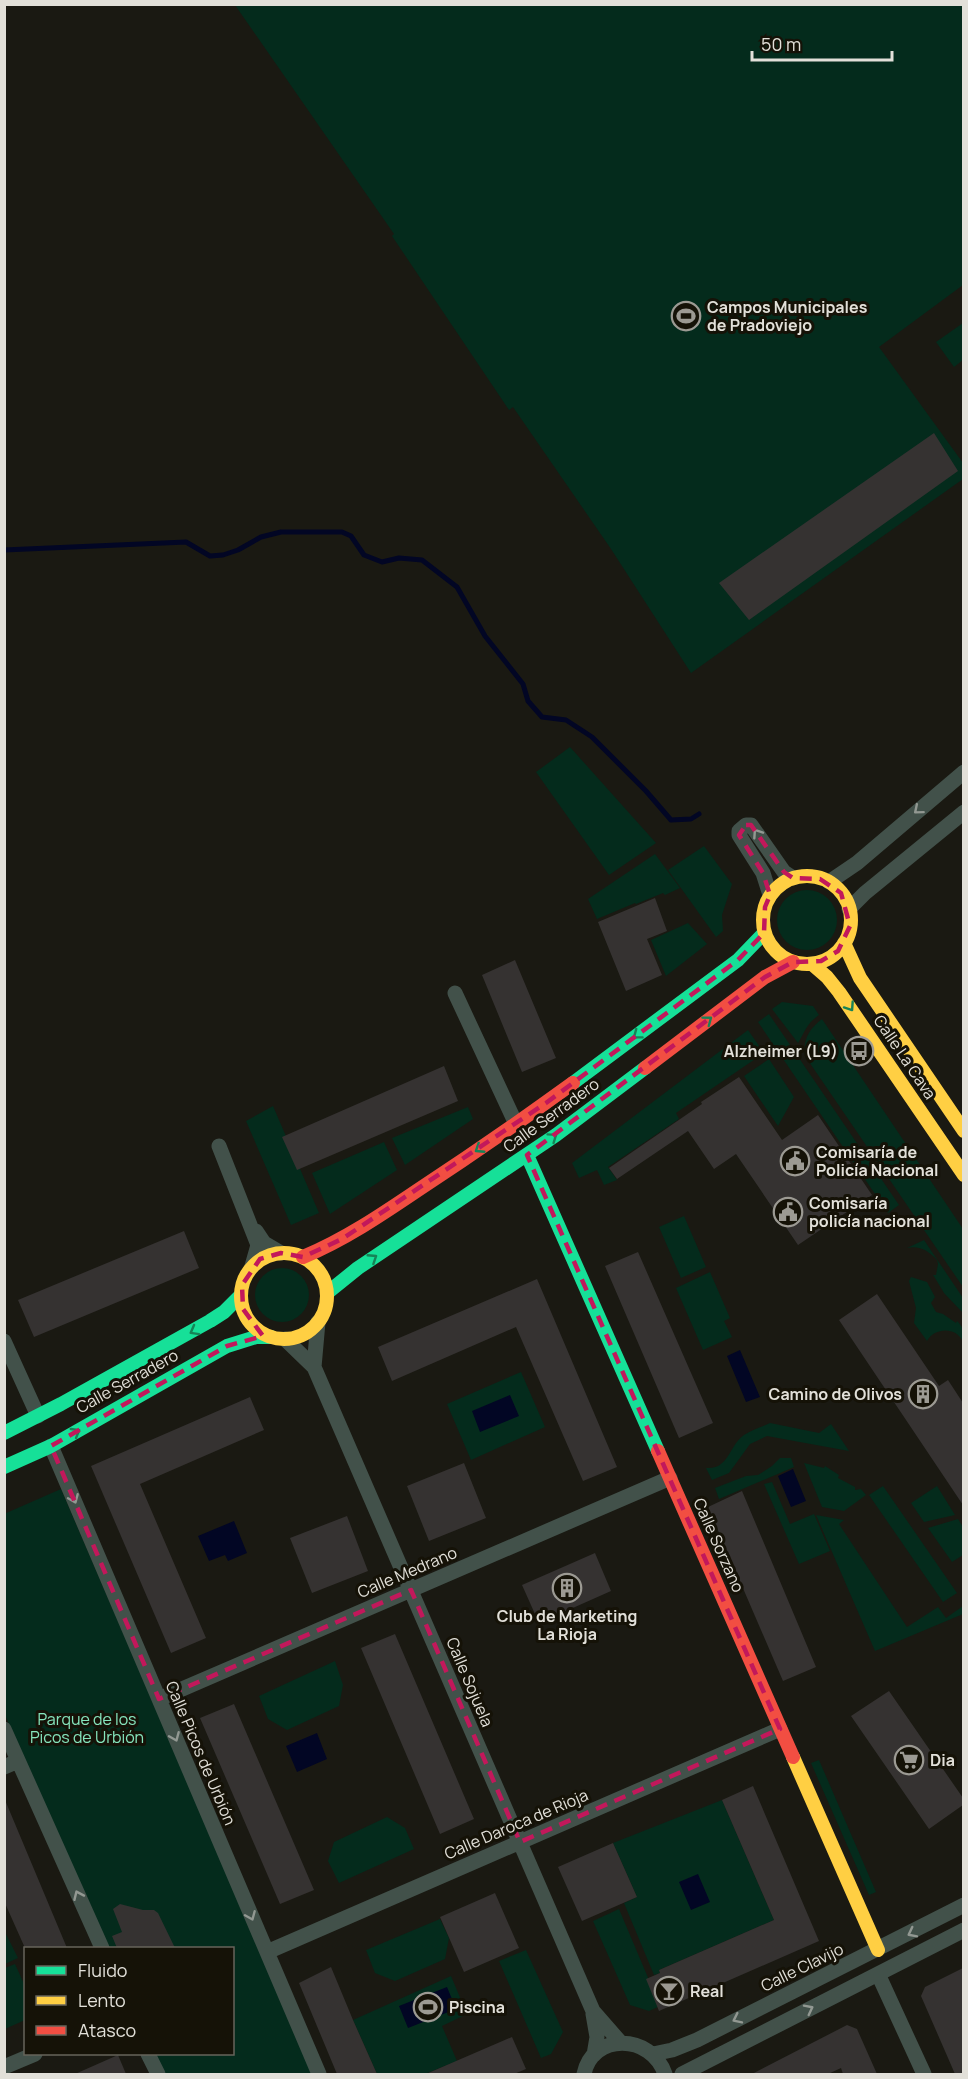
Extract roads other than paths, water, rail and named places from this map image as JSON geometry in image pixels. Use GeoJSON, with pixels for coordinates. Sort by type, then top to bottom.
{"type":"FeatureCollection","features":[{"type":"Feature","properties":{"kind":"main road"},"geometry":{"type":"LineString","coordinates":[[812,877],[829,882],[841,893],[849,909],[850,926],[844,943],[830,957],[812,964],[793,962],[775,951],[764,933],[765,907],[770,895],[781,885],[794,878],[812,877]]}},
{"type":"Feature","properties":{"kind":"main road","name":"Calle Serradero"},"geometry":{"type":"LineString","coordinates":[[303,1257],[342,1239],[516,1124],[738,960],[764,933]]}},
{"type":"Feature","properties":{"kind":"main road","name":"Calle La Cava"},"geometry":{"type":"LineString","coordinates":[[844,943],[860,978],[963,1131]]}},
{"type":"Feature","properties":{"kind":"main road","name":"Calle Serradero"},"geometry":{"type":"LineString","coordinates":[[327,1293],[358,1268],[566,1128],[765,977],[793,962]]}},
{"type":"Feature","properties":{"kind":"main road","name":"Calle La Cava"},"geometry":{"type":"LineString","coordinates":[[812,964],[839,992],[963,1175]]}},
{"type":"Feature","properties":{"kind":"main road","name":"Calle Sorzano"},"geometry":{"type":"LineString","coordinates":[[527,1155],[878,1950]]}},
{"type":"Feature","properties":{"kind":"main road"},"geometry":{"type":"LineString","coordinates":[[292,1253],[303,1257],[320,1272],[327,1293],[326,1304],[318,1323],[297,1337],[278,1338],[258,1331],[249,1322],[240,1296],[246,1275],[252,1266],[270,1255],[292,1253]]}},
{"type":"Feature","properties":{"kind":"main road","name":"Calle Serradero"},"geometry":{"type":"LineString","coordinates":[[4,1432],[38,1416],[210,1321],[224,1312],[240,1296]]}},
{"type":"Feature","properties":{"kind":"main road","name":"Calle Serradero"},"geometry":{"type":"LineString","coordinates":[[4,1467],[51,1446],[227,1346],[256,1338],[278,1338]]}},
{"type":"Feature","properties":{"kind":"street"},"geometry":{"type":"LineString","coordinates":[[829,882],[857,863],[963,772]]}},
{"type":"Feature","properties":{"kind":"street"},"geometry":{"type":"LineString","coordinates":[[849,909],[963,812]]}},
{"type":"Feature","properties":{"kind":"street"},"geometry":{"type":"LineString","coordinates":[[770,895],[763,873],[739,835],[742,828],[751,825],[784,872],[794,878]]}},
{"type":"Feature","properties":{"kind":"street"},"geometry":{"type":"LineString","coordinates":[[455,993],[516,1124]]}},
{"type":"Feature","properties":{"kind":"street"},"geometry":{"type":"LineString","coordinates":[[219,1146],[258,1245],[252,1266]]}},
{"type":"Feature","properties":{"kind":"street"},"geometry":{"type":"LineString","coordinates":[[248,1218],[264,1243],[281,1253]]}},
{"type":"Feature","properties":{"kind":"street","name":"Calle Sojuela"},"geometry":{"type":"LineString","coordinates":[[314,1366],[318,1323]]}},
{"type":"Feature","properties":{"kind":"street","name":"Calle Sojuela"},"geometry":{"type":"LineString","coordinates":[[278,1338],[314,1366],[592,2011],[597,2037],[594,2055]]}},
{"type":"Feature","properties":{"kind":"street"},"geometry":{"type":"LineString","coordinates":[[4,1341],[38,1416]]}},
{"type":"Feature","properties":{"kind":"street","name":"Calle Picos de Urbión"},"geometry":{"type":"LineString","coordinates":[[51,1446],[319,2074]]}},
{"type":"Feature","properties":{"kind":"street","name":"Calle Medrano"},"geometry":{"type":"LineString","coordinates":[[159,1699],[669,1478]]}},
{"type":"Feature","properties":{"kind":"street"},"geometry":{"type":"LineString","coordinates":[[4,1729],[11,1764],[102,1947]]}},
{"type":"Feature","properties":{"kind":"street","name":"Calle Daroca de Rioja"},"geometry":{"type":"LineString","coordinates":[[267,1952],[780,1729]]}},
{"type":"Feature","properties":{"kind":"street","name":"Calle Clavijo"},"geometry":{"type":"LineString","coordinates":[[653,2054],[672,2050],[697,2040],[963,1905]]}},
{"type":"Feature","properties":{"kind":"street"},"geometry":{"type":"LineString","coordinates":[[682,2074],[963,1930]]}},
{"type":"Feature","properties":{"kind":"street"},"geometry":{"type":"LineString","coordinates":[[878,1974],[924,2074]]}},
{"type":"Feature","properties":{"kind":"street","name":"Calle Sojuela"},"geometry":{"type":"LineString","coordinates":[[592,2011],[621,2043]]}},
{"type":"Feature","properties":{"kind":"street"},"geometry":{"type":"LineString","coordinates":[[584,2074],[594,2055],[606,2047],[621,2043],[644,2048],[653,2054],[665,2074]]}},
{"type":"Feature","properties":{"kind":"street"},"geometry":{"type":"LineString","coordinates":[[4,2067],[32,2055]]}},
{"type":"Feature","properties":{"kind":"street"},"geometry":{"type":"LineString","coordinates":[[148,2055],[158,2074]]}},
{"type":"Feature","properties":{"kind":"water"},"geometry":{"type":"Polygon","coordinates":[[[740,1350],[760,1397],[746,1402],[727,1356],[740,1350]]]}},
{"type":"Feature","properties":{"kind":"water"},"geometry":{"type":"Polygon","coordinates":[[[510,1395],[519,1416],[480,1432],[472,1411],[510,1395]]]}},
{"type":"Feature","properties":{"kind":"water"},"geometry":{"type":"Polygon","coordinates":[[[793,1469],[806,1501],[791,1507],[778,1476],[793,1469]]]}},
{"type":"Feature","properties":{"kind":"water"},"geometry":{"type":"Polygon","coordinates":[[[234,1521],[247,1553],[228,1561],[225,1555],[209,1561],[198,1536],[234,1521]]]}},
{"type":"Feature","properties":{"kind":"water"},"geometry":{"type":"Polygon","coordinates":[[[317,1733],[327,1759],[297,1772],[286,1746],[317,1733]]]}},
{"type":"Feature","properties":{"kind":"water"},"geometry":{"type":"Polygon","coordinates":[[[698,1874],[710,1902],[691,1910],[679,1882],[698,1874]]]}},
{"type":"Feature","properties":{"kind":"water","name":"Piscina"},"geometry":{"type":"Polygon","coordinates":[[[447,1987],[456,2009],[408,2028],[399,2006],[447,1987]]]}},
{"type":"Feature","properties":{"kind":"waterway"},"geometry":{"type":"LineString","coordinates":[[4,550],[186,542],[210,556],[238,550],[261,537],[281,532],[342,532],[351,536],[364,555],[382,562],[399,558],[422,560],[457,587],[485,636],[523,684],[528,701],[542,717],[566,720],[592,737],[646,791],[671,820],[691,819],[699,814]]}},
{"type":"Feature","properties":{"kind":"place","name":"Campos Municipales de Pradoviejo"},"geometry":{"type":"Point","coordinates":[686,316]}},
{"type":"Feature","properties":{"kind":"place","name":"Alzheimer (L9)"},"geometry":{"type":"Point","coordinates":[859,1051]}},
{"type":"Feature","properties":{"kind":"place","name":"Comisaría de Policía Nacional"},"geometry":{"type":"Point","coordinates":[795,1161]}},
{"type":"Feature","properties":{"kind":"place","name":"Comisaría policía nacional"},"geometry":{"type":"Point","coordinates":[788,1212]}},
{"type":"Feature","properties":{"kind":"place","name":"Camino de Olivos"},"geometry":{"type":"Point","coordinates":[923,1394]}},
{"type":"Feature","properties":{"kind":"place","name":"Club de Marketing La Rioja"},"geometry":{"type":"Point","coordinates":[567,1588]}},
{"type":"Feature","properties":{"kind":"place","name":"Dia"},"geometry":{"type":"Point","coordinates":[909,1760]}},
{"type":"Feature","properties":{"kind":"place","name":"Real"},"geometry":{"type":"Point","coordinates":[669,1991]}},
{"type":"Feature","properties":{"kind":"place","name":"Piscina"},"geometry":{"type":"Point","coordinates":[428,2007]}},
{"type":"Feature","properties":{"kind":"park label","name":"Parque de los Picos de Urbión"},"geometry":{"type":"Point","coordinates":[87,1728]}}]}
